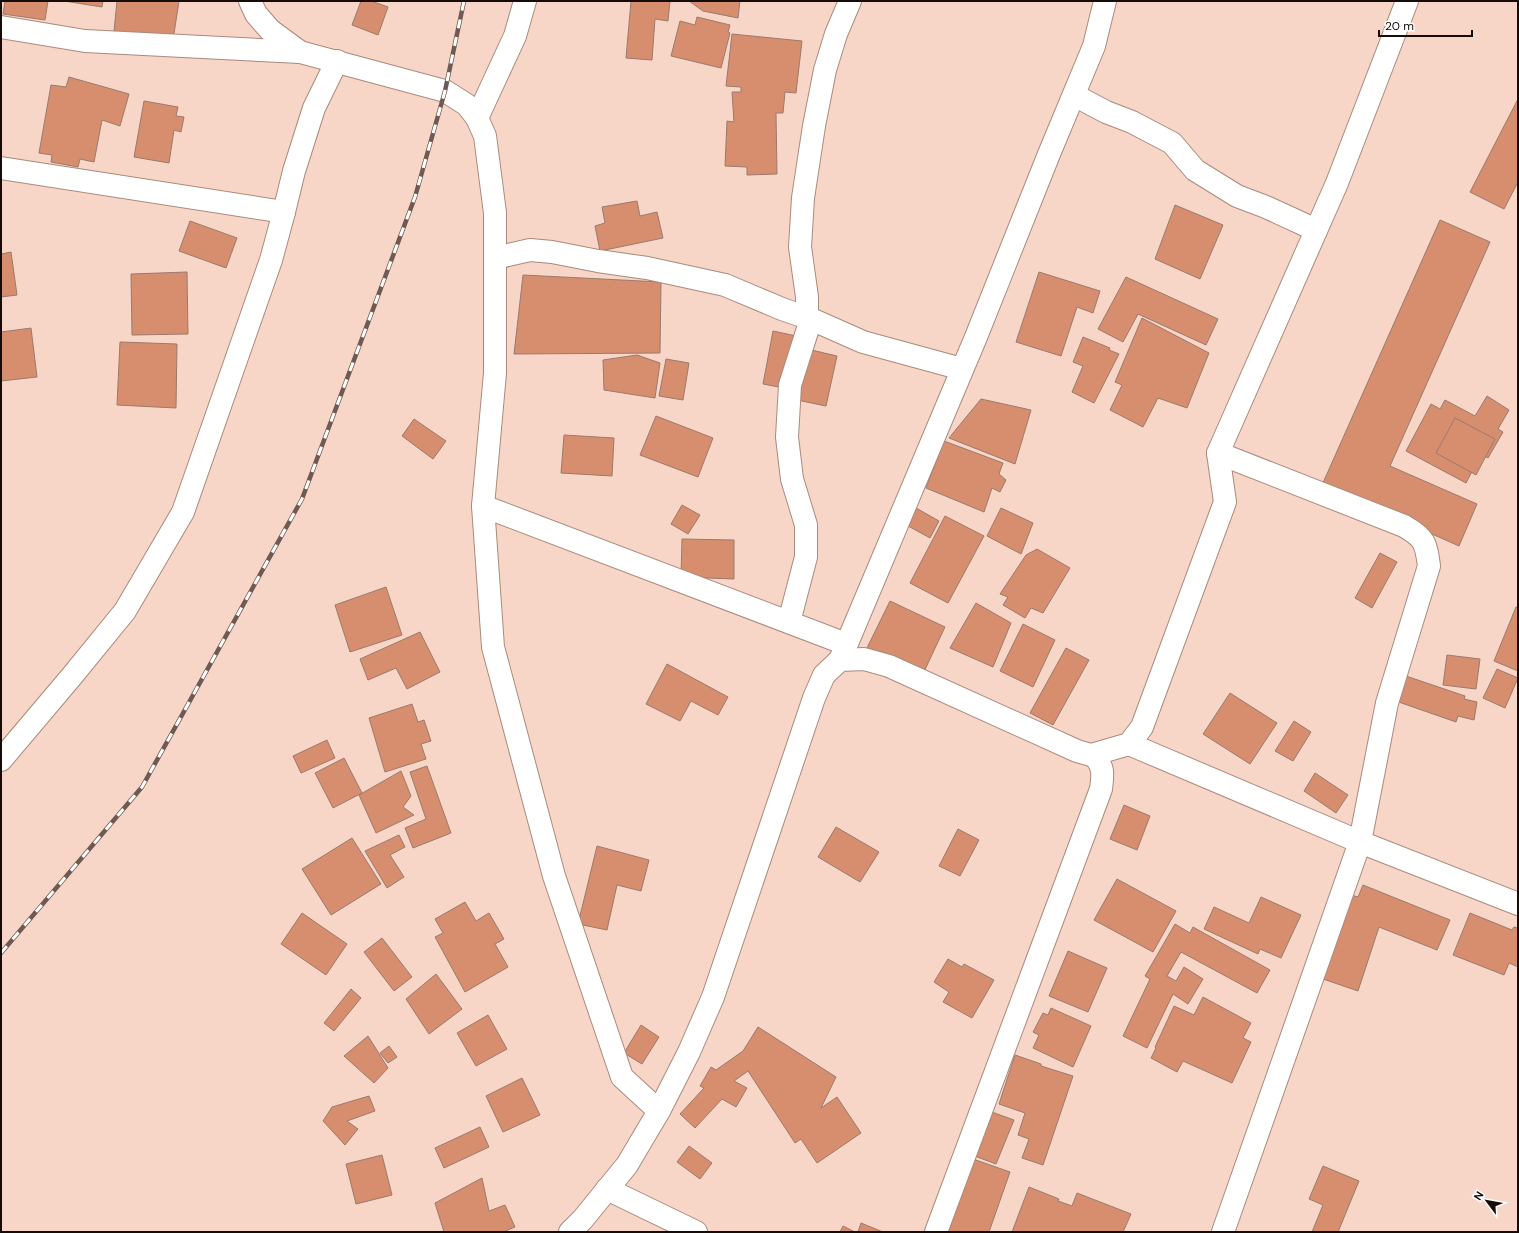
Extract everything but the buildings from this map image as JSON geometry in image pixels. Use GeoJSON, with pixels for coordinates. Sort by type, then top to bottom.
{"type":"FeatureCollection","features":[{"type":"Feature","properties":{"kind":"street"},"geometry":{"type":"LineString","coordinates":[[250,1],[256,14],[270,30],[300,52]]}},
{"type":"Feature","properties":{"kind":"street"},"geometry":{"type":"LineString","coordinates":[[477,118],[515,36],[525,1]]}},
{"type":"Feature","properties":{"kind":"street"},"geometry":{"type":"LineString","coordinates":[[789,622],[806,557],[806,525],[792,479],[787,437],[790,385],[809,318],[800,247],[803,198],[814,126],[825,70],[836,34],[850,1]]}},
{"type":"Feature","properties":{"kind":"street"},"geometry":{"type":"LineString","coordinates":[[570,1232],[583,1219],[627,1165],[659,1111],[689,1052],[713,997],[814,698],[824,675],[843,652],[962,369],[1094,46],[1105,1]]}},
{"type":"Feature","properties":{"kind":"street"},"geometry":{"type":"LineString","coordinates":[[483,506],[789,622],[843,652],[889,666],[1077,751],[1092,755],[1129,744],[1142,727],[1225,502],[1218,453],[1337,183],[1407,1]]}},
{"type":"Feature","properties":{"kind":"street"},"geometry":{"type":"LineString","coordinates":[[1,26],[85,41],[300,52],[445,91],[467,105],[477,118],[485,136],[496,213],[495,373],[483,506],[493,647],[554,876],[622,1077],[659,1111]]}},
{"type":"Feature","properties":{"kind":"street"},"geometry":{"type":"LineString","coordinates":[[1,760],[125,611],[183,512],[271,260],[294,171],[314,108],[337,61]]}},
{"type":"Feature","properties":{"kind":"street"},"geometry":{"type":"LineString","coordinates":[[1074,95],[1106,112],[1132,122],[1172,143],[1195,170],[1237,196],[1316,230]]}},
{"type":"Feature","properties":{"kind":"street"},"geometry":{"type":"LineString","coordinates":[[1,168],[284,212]]}},
{"type":"Feature","properties":{"kind":"street"},"geometry":{"type":"LineString","coordinates":[[495,258],[530,250],[552,252],[598,261],[647,268],[725,285],[782,309],[809,318],[863,342],[962,369]]}},
{"type":"Feature","properties":{"kind":"street"},"geometry":{"type":"LineString","coordinates":[[1218,453],[1404,526],[1417,534],[1427,546],[1429,566],[1387,703],[1360,842],[1223,1232]]}},
{"type":"Feature","properties":{"kind":"street"},"geometry":{"type":"LineString","coordinates":[[1129,744],[1360,842],[1518,904]]}},
{"type":"Feature","properties":{"kind":"street"},"geometry":{"type":"LineString","coordinates":[[936,1232],[1101,789],[1103,774],[1102,765],[1094,754]]}},
{"type":"Feature","properties":{"kind":"street"},"geometry":{"type":"LineString","coordinates":[[606,1189],[696,1232]]}},
{"type":"Feature","properties":{"kind":"railway"},"geometry":{"type":"LineString","coordinates":[[1,953],[142,787],[302,499],[415,197],[445,91],[464,1]]}}]}
